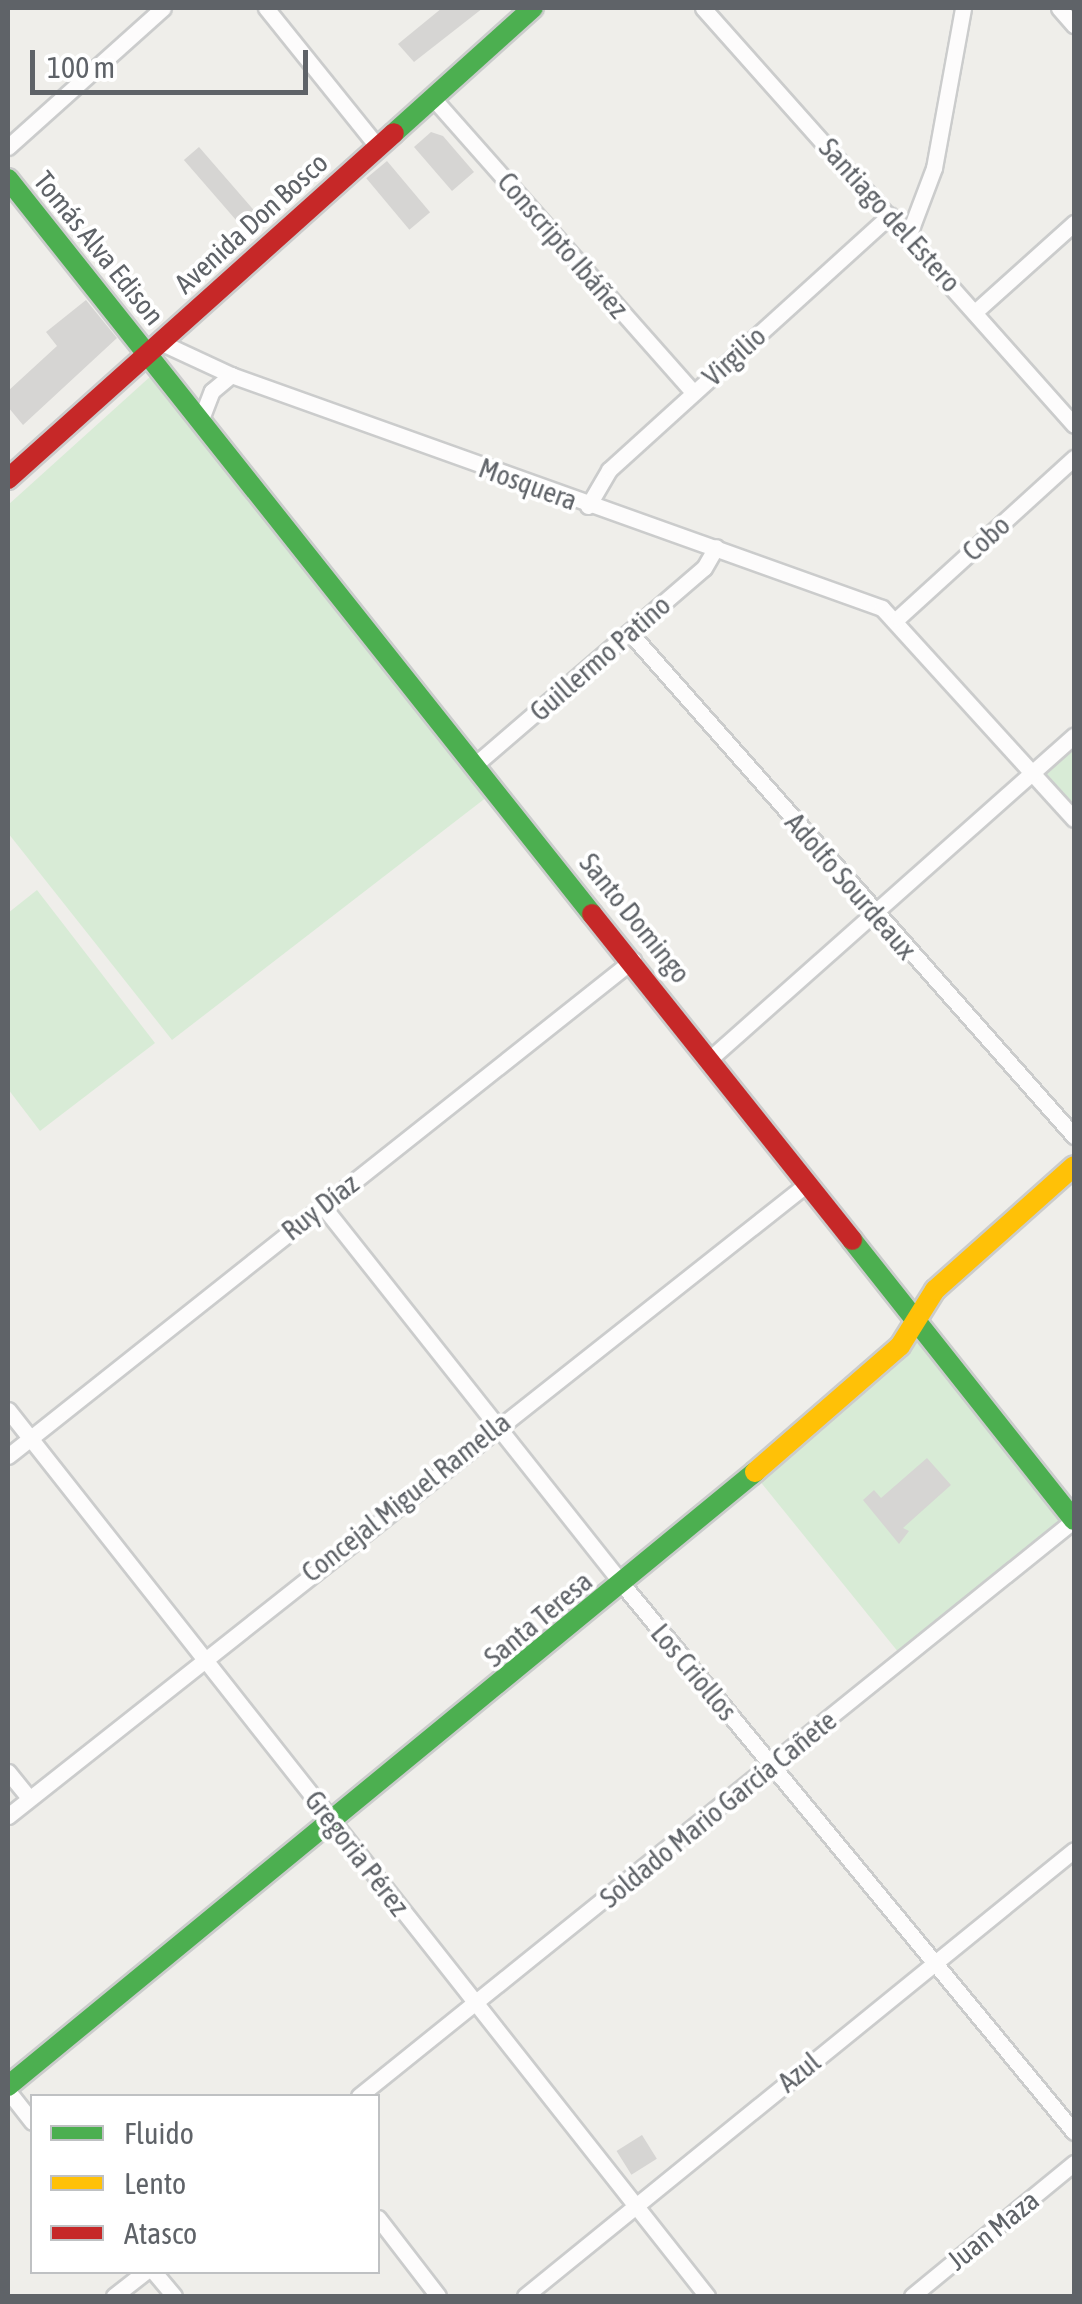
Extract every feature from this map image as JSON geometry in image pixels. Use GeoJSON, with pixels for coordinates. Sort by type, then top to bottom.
{"type":"FeatureCollection","features":[{"type":"Feature","properties":{"kind":"street"},"geometry":{"type":"LineString","coordinates":[[8,147],[164,8]]}},
{"type":"Feature","properties":{"kind":"street"},"geometry":{"type":"LineString","coordinates":[[266,8],[377,146]]}},
{"type":"Feature","properties":{"kind":"street","name":"Avenida Don Bosco"},"geometry":{"type":"LineString","coordinates":[[8,479],[533,8]]}},
{"type":"Feature","properties":{"kind":"street","name":"Santiago del Estero"},"geometry":{"type":"LineString","coordinates":[[703,8],[910,234],[1074,425]]}},
{"type":"Feature","properties":{"kind":"street"},"geometry":{"type":"LineString","coordinates":[[910,234],[934,168],[962,8]]}},
{"type":"Feature","properties":{"kind":"street"},"geometry":{"type":"LineString","coordinates":[[1059,8],[1074,24]]}},
{"type":"Feature","properties":{"kind":"street","name":"Conscripto Ibáñez"},"geometry":{"type":"LineString","coordinates":[[432,97],[693,392]]}},
{"type":"Feature","properties":{"kind":"street","name":"Tomás Alva Edison"},"geometry":{"type":"LineString","coordinates":[[8,179],[154,347]]}},
{"type":"Feature","properties":{"kind":"street","name":"Virgilio"},"geometry":{"type":"LineString","coordinates":[[588,506],[609,470],[890,215]]}},
{"type":"Feature","properties":{"kind":"street"},"geometry":{"type":"LineString","coordinates":[[976,311],[1074,223]]}},
{"type":"Feature","properties":{"kind":"street","name":"Mosquera"},"geometry":{"type":"LineString","coordinates":[[154,347],[588,506],[716,547],[898,618]]}},
{"type":"Feature","properties":{"kind":"street","name":"Santo Domingo"},"geometry":{"type":"LineString","coordinates":[[154,347],[201,419],[712,1056],[916,1324],[1074,1520]]}},
{"type":"Feature","properties":{"kind":"street"},"geometry":{"type":"LineString","coordinates":[[201,419],[212,392],[230,375]]}},
{"type":"Feature","properties":{"kind":"street","name":"Cobo"},"geometry":{"type":"LineString","coordinates":[[898,618],[1074,458]]}},
{"type":"Feature","properties":{"kind":"street","name":"Guillermo Patino"},"geometry":{"type":"LineString","coordinates":[[477,763],[631,634],[704,568],[716,547]]}},
{"type":"Feature","properties":{"kind":"street"},"geometry":{"type":"LineString","coordinates":[[898,618],[1074,819]]}},
{"type":"Feature","properties":{"kind":"street","name":"Adolfo Sourdeaux"},"geometry":{"type":"LineString","coordinates":[[631,634],[1074,1136]]}},
{"type":"Feature","properties":{"kind":"street"},"geometry":{"type":"LineString","coordinates":[[712,1056],[1074,736]]}},
{"type":"Feature","properties":{"kind":"street","name":"Ruy Díaz"},"geometry":{"type":"LineString","coordinates":[[8,1456],[633,960]]}},
{"type":"Feature","properties":{"kind":"street","name":"Santa Teresa"},"geometry":{"type":"LineString","coordinates":[[8,2089],[623,1585],[900,1346],[935,1290],[1074,1166]]}},
{"type":"Feature","properties":{"kind":"street","name":"Concejal Miguel Ramella"},"geometry":{"type":"LineString","coordinates":[[8,1816],[497,1425],[808,1183]]}},
{"type":"Feature","properties":{"kind":"street","name":"Los Criollos"},"geometry":{"type":"LineString","coordinates":[[322,1205],[623,1585],[1074,2132]]}},
{"type":"Feature","properties":{"kind":"street","name":"Gregoria Pérez"},"geometry":{"type":"LineString","coordinates":[[8,1410],[706,2296]]}},
{"type":"Feature","properties":{"kind":"street","name":"Soldado Mario García Cañete"},"geometry":{"type":"LineString","coordinates":[[362,2094],[1074,1520]]}},
{"type":"Feature","properties":{"kind":"street"},"geometry":{"type":"LineString","coordinates":[[8,1772],[29,1798]]}},
{"type":"Feature","properties":{"kind":"street","name":"Azul"},"geometry":{"type":"LineString","coordinates":[[525,2296],[1074,1850]]}},
{"type":"Feature","properties":{"kind":"street"},"geometry":{"type":"LineString","coordinates":[[8,2089],[30,2119]]}},
{"type":"Feature","properties":{"kind":"street","name":"Juan Maza"},"geometry":{"type":"LineString","coordinates":[[912,2296],[1074,2163]]}},
{"type":"Feature","properties":{"kind":"street"},"geometry":{"type":"LineString","coordinates":[[380,2221],[438,2296]]}},
{"type":"Feature","properties":{"kind":"street"},"geometry":{"type":"LineString","coordinates":[[114,2296],[142,2274]]}},
{"type":"Feature","properties":{"kind":"street"},"geometry":{"type":"LineString","coordinates":[[156,2274],[174,2296]]}},
{"type":"Feature","properties":{"kind":"green space"},"geometry":{"type":"Polygon","coordinates":[[[152,375],[496,790],[172,1040],[8,833],[8,505],[152,375]]]}},
{"type":"Feature","properties":{"kind":"green space"},"geometry":{"type":"Polygon","coordinates":[[[1074,736],[1074,819],[1033,773],[1074,736]]]}},
{"type":"Feature","properties":{"kind":"green space"},"geometry":{"type":"Polygon","coordinates":[[[37,890],[155,1043],[40,1131],[8,1089],[8,913],[37,890]]]}},
{"type":"Feature","properties":{"kind":"green space"},"geometry":{"type":"Polygon","coordinates":[[[917,1324],[1074,1520],[903,1658],[745,1463],[917,1324]]]}},
{"type":"Feature","properties":{"kind":"building"},"geometry":{"type":"Polygon","coordinates":[[[442,8],[483,8],[414,62],[398,44],[442,8]]]}},
{"type":"Feature","properties":{"kind":"building"},"geometry":{"type":"Polygon","coordinates":[[[431,132],[443,136],[474,172],[452,191],[414,147],[431,132]]]}},
{"type":"Feature","properties":{"kind":"building"},"geometry":{"type":"Polygon","coordinates":[[[199,147],[254,210],[239,224],[184,160],[199,147]]]}},
{"type":"Feature","properties":{"kind":"building"},"geometry":{"type":"Polygon","coordinates":[[[387,161],[430,212],[409,230],[366,178],[387,161]]]}},
{"type":"Feature","properties":{"kind":"building"},"geometry":{"type":"Polygon","coordinates":[[[86,300],[117,338],[23,425],[8,407],[8,391],[57,346],[46,332],[86,300]]]}},
{"type":"Feature","properties":{"kind":"building"},"geometry":{"type":"Polygon","coordinates":[[[927,1458],[951,1485],[903,1528],[909,1531],[899,1544],[863,1500],[874,1490],[881,1498],[927,1458]]]}},
{"type":"Feature","properties":{"kind":"building"},"geometry":{"type":"Polygon","coordinates":[[[642,2135],[657,2159],[631,2175],[617,2151],[642,2135]]]}},
{"type":"Feature","properties":{"kind":"traffic: fast"},"geometry":{"type":"LineString","coordinates":[[394,133],[533,8]]}},
{"type":"Feature","properties":{"kind":"traffic: fast"},"geometry":{"type":"LineString","coordinates":[[8,179],[592,914]]}},
{"type":"Feature","properties":{"kind":"traffic: fast"},"geometry":{"type":"LineString","coordinates":[[852,1240],[1074,1520]]}},
{"type":"Feature","properties":{"kind":"traffic: fast"},"geometry":{"type":"LineString","coordinates":[[8,2086],[755,1472]]}},
{"type":"Feature","properties":{"kind":"traffic: slow"},"geometry":{"type":"LineString","coordinates":[[755,1472],[900,1346],[935,1290],[1074,1166]]}},
{"type":"Feature","properties":{"kind":"traffic: jam"},"geometry":{"type":"LineString","coordinates":[[8,479],[394,133]]}},
{"type":"Feature","properties":{"kind":"traffic: jam"},"geometry":{"type":"LineString","coordinates":[[592,914],[852,1240]]}}]}
